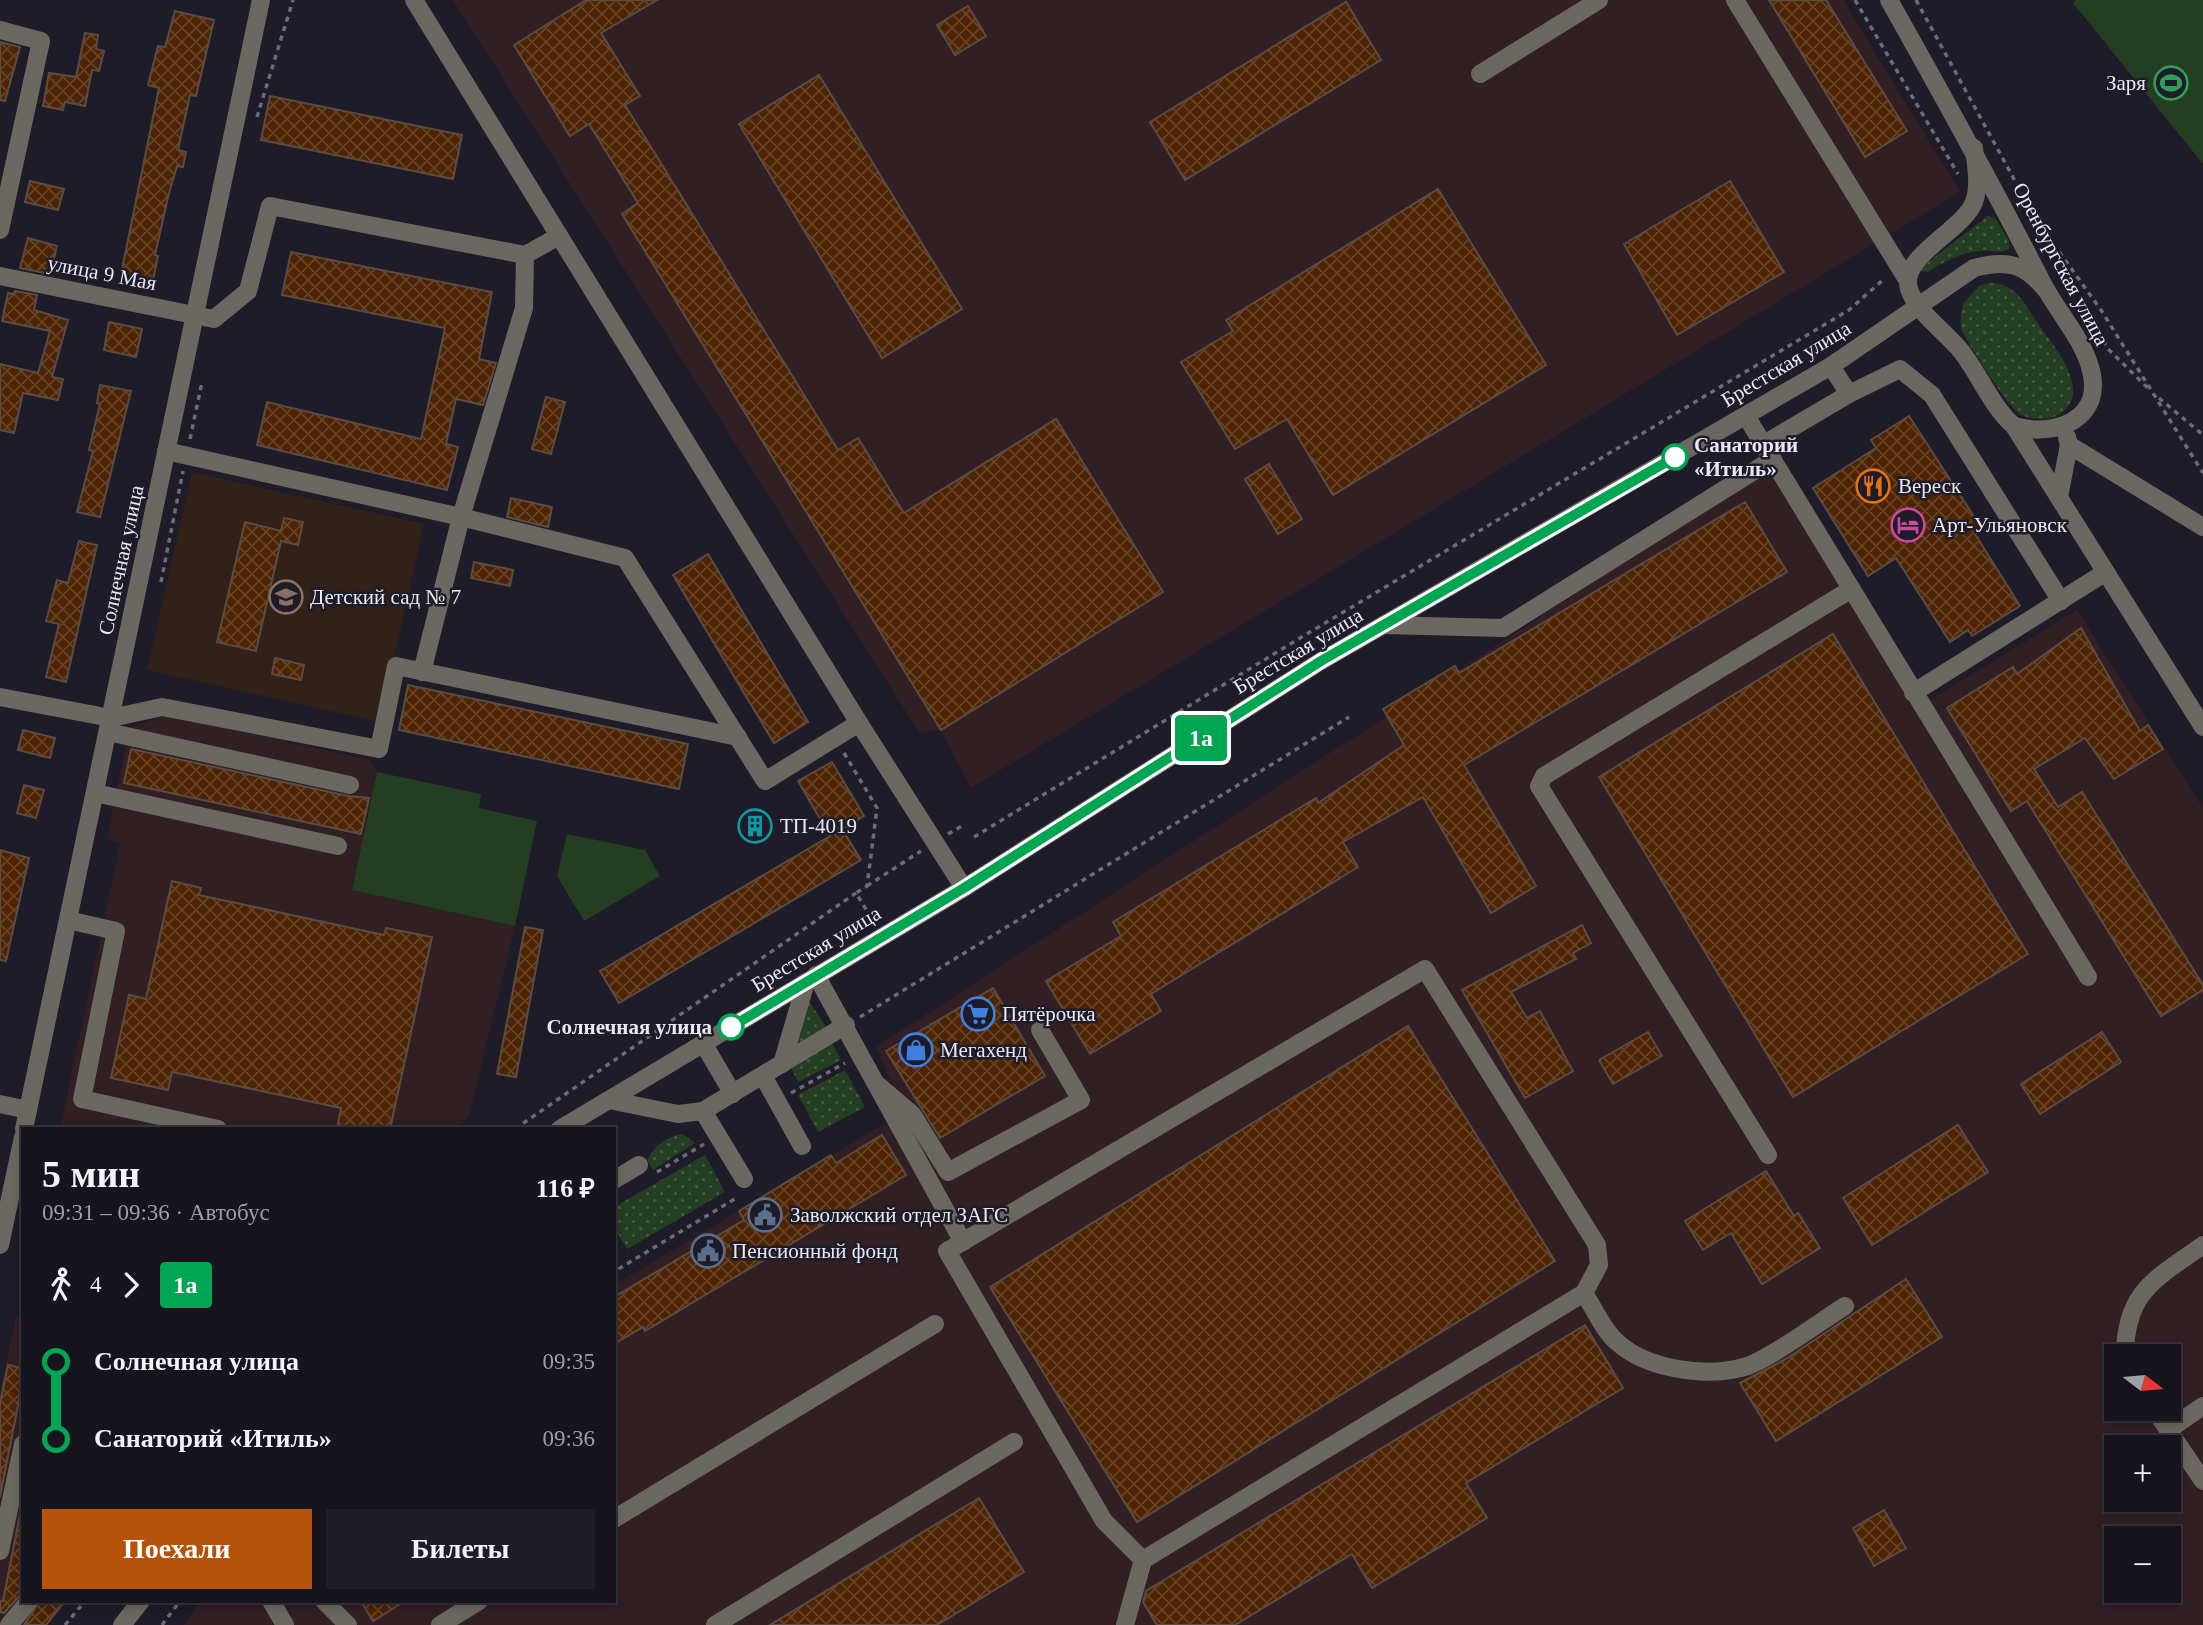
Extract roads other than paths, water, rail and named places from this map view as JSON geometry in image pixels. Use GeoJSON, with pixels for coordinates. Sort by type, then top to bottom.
{"type":"FeatureCollection","features":[{"type":"Feature","properties":{"kind":"street","name":"Солнечная улица"},"geometry":{"type":"LineString","coordinates":[[24,1127],[261,0]]}},
{"type":"Feature","properties":{"kind":"street"},"geometry":{"type":"LineString","coordinates":[[414,0],[859,723],[964,888]]}},
{"type":"Feature","properties":{"kind":"street"},"geometry":{"type":"LineString","coordinates":[[1480,74],[1599,0]]}},
{"type":"Feature","properties":{"kind":"street"},"geometry":{"type":"LineString","coordinates":[[1735,0],[1908,281],[1919,305],[1963,353],[2000,411],[2014,426],[2203,727]]}},
{"type":"Feature","properties":{"kind":"street","name":"Оренбургская улица"},"geometry":{"type":"LineString","coordinates":[[1889,0],[1974,148],[2047,291],[2090,366],[2092,376],[2086,406],[2077,418],[2065,427]]}},
{"type":"Feature","properties":{"kind":"street"},"geometry":{"type":"LineString","coordinates":[[0,30],[41,41],[0,230]]}},
{"type":"Feature","properties":{"kind":"street","name":"Оренбургская улица"},"geometry":{"type":"LineString","coordinates":[[1908,281],[1916,262],[1962,221],[1974,202],[1978,188],[1974,148]]}},
{"type":"Feature","properties":{"kind":"street"},"geometry":{"type":"LineString","coordinates":[[195,315],[214,319],[248,291],[270,206],[525,256],[559,236]]}},
{"type":"Feature","properties":{"kind":"street"},"geometry":{"type":"LineString","coordinates":[[422,672],[461,517],[524,308],[525,256]]}},
{"type":"Feature","properties":{"kind":"street","name":"Брестская улица"},"geometry":{"type":"LineString","coordinates":[[563,1127],[964,888],[1321,661],[1831,366],[1974,268],[1994,263],[2012,265],[2032,273],[2047,291]]}},
{"type":"Feature","properties":{"kind":"street","name":"улица 9 Мая"},"geometry":{"type":"LineString","coordinates":[[0,276],[195,315]]}},
{"type":"Feature","properties":{"kind":"street"},"geometry":{"type":"LineString","coordinates":[[1831,366],[1849,394]]}},
{"type":"Feature","properties":{"kind":"street"},"geometry":{"type":"LineString","coordinates":[[1383,625],[1503,628],[1768,452],[1849,394],[1900,369],[1932,395],[2060,601]]}},
{"type":"Feature","properties":{"kind":"street"},"geometry":{"type":"LineString","coordinates":[[1746,415],[1850,590],[2088,977]]}},
{"type":"Feature","properties":{"kind":"street"},"geometry":{"type":"LineString","coordinates":[[2014,426],[2040,431],[2065,427],[2069,445],[2059,497]]}},
{"type":"Feature","properties":{"kind":"street"},"geometry":{"type":"LineString","coordinates":[[2069,445],[2203,527]]}},
{"type":"Feature","properties":{"kind":"street"},"geometry":{"type":"LineString","coordinates":[[166,452],[461,517],[625,558],[765,781],[859,723]]}},
{"type":"Feature","properties":{"kind":"street"},"geometry":{"type":"LineString","coordinates":[[1913,693],[2106,572]]}},
{"type":"Feature","properties":{"kind":"street"},"geometry":{"type":"LineString","coordinates":[[1768,1155],[1539,786],[1544,776],[1850,590]]}},
{"type":"Feature","properties":{"kind":"street"},"geometry":{"type":"LineString","coordinates":[[109,725],[162,707],[379,748],[396,666],[738,737]]}},
{"type":"Feature","properties":{"kind":"street"},"geometry":{"type":"LineString","coordinates":[[0,697],[350,785]]}},
{"type":"Feature","properties":{"kind":"street"},"geometry":{"type":"LineString","coordinates":[[95,793],[338,846]]}},
{"type":"Feature","properties":{"kind":"street"},"geometry":{"type":"LineString","coordinates":[[68,920],[116,931],[82,1099],[209,1127]]}},
{"type":"Feature","properties":{"kind":"street"},"geometry":{"type":"LineString","coordinates":[[1125,1625],[1143,1560],[1584,1293],[1599,1265],[1597,1245],[1425,969],[947,1251],[1104,1521],[1143,1560]]}},
{"type":"Feature","properties":{"kind":"street"},"geometry":{"type":"LineString","coordinates":[[811,979],[846,1025],[963,1242]]}},
{"type":"Feature","properties":{"kind":"street"},"geometry":{"type":"LineString","coordinates":[[782,1064],[811,979]]}},
{"type":"Feature","properties":{"kind":"street"},"geometry":{"type":"LineString","coordinates":[[609,1100],[678,1114],[704,1111],[846,1025]]}},
{"type":"Feature","properties":{"kind":"street"},"geometry":{"type":"LineString","coordinates":[[879,1086],[912,1114],[948,1172],[1081,1100],[1040,1030]]}},
{"type":"Feature","properties":{"kind":"street"},"geometry":{"type":"LineString","coordinates":[[703,1043],[733,1094]]}},
{"type":"Feature","properties":{"kind":"street"},"geometry":{"type":"LineString","coordinates":[[762,1076],[802,1146]]}},
{"type":"Feature","properties":{"kind":"street"},"geometry":{"type":"LineString","coordinates":[[0,1104],[28,1110]]}},
{"type":"Feature","properties":{"kind":"street"},"geometry":{"type":"LineString","coordinates":[[704,1111],[738,1182]]}},
{"type":"Feature","properties":{"kind":"street"},"geometry":{"type":"LineString","coordinates":[[0,1245],[21,1146]]}},
{"type":"Feature","properties":{"kind":"street"},"geometry":{"type":"LineString","coordinates":[[616,1179],[644,1171]]}},
{"type":"Feature","properties":{"kind":"street"},"geometry":{"type":"LineString","coordinates":[[2127,1344],[2130,1313],[2141,1295],[2158,1277],[2203,1245]]}},
{"type":"Feature","properties":{"kind":"street"},"geometry":{"type":"LineString","coordinates":[[1584,1293],[1615,1341],[1634,1354],[1665,1366],[1717,1372],[1746,1367],[1845,1306]]}},
{"type":"Feature","properties":{"kind":"street"},"geometry":{"type":"LineString","coordinates":[[616,1518],[936,1324]]}},
{"type":"Feature","properties":{"kind":"street"},"geometry":{"type":"LineString","coordinates":[[2168,1430],[2203,1406]]}},
{"type":"Feature","properties":{"kind":"street"},"geometry":{"type":"LineString","coordinates":[[2162,1421],[2203,1481]]}},
{"type":"Feature","properties":{"kind":"street"},"geometry":{"type":"LineString","coordinates":[[715,1625],[1014,1442]]}},
{"type":"Feature","properties":{"kind":"street"},"geometry":{"type":"LineString","coordinates":[[0,1551],[21,1453]]}},
{"type":"Feature","properties":{"kind":"street"},"geometry":{"type":"LineString","coordinates":[[9,1625],[27,1603]]}},
{"type":"Feature","properties":{"kind":"street"},"geometry":{"type":"LineString","coordinates":[[122,1625],[139,1603]]}},
{"type":"Feature","properties":{"kind":"street"},"geometry":{"type":"LineString","coordinates":[[272,1603],[285,1625]]}},
{"type":"Feature","properties":{"kind":"street"},"geometry":{"type":"LineString","coordinates":[[326,1603],[348,1625]]}},
{"type":"Feature","properties":{"kind":"street"},"geometry":{"type":"LineString","coordinates":[[440,1625],[476,1603]]}},
{"type":"Feature","properties":{"kind":"place","name":"Заря"},"geometry":{"type":"Point","coordinates":[2171,83]}},
{"type":"Feature","properties":{"kind":"place","name":"Санаторий «Итиль»"},"geometry":{"type":"Point","coordinates":[1675,457]}},
{"type":"Feature","properties":{"kind":"place","name":"Вереск"},"geometry":{"type":"Point","coordinates":[1873,486]}},
{"type":"Feature","properties":{"kind":"place","name":"Арт-Ульяновск"},"geometry":{"type":"Point","coordinates":[1908,525]}},
{"type":"Feature","properties":{"kind":"place","name":"Детский сад № 7"},"geometry":{"type":"Point","coordinates":[286,597]}},
{"type":"Feature","properties":{"kind":"place","name":"ТП-4019"},"geometry":{"type":"Point","coordinates":[755,826]}},
{"type":"Feature","properties":{"kind":"place","name":"Пятёрочка"},"geometry":{"type":"Point","coordinates":[978,1014]}},
{"type":"Feature","properties":{"kind":"place","name":"Солнечная улица"},"geometry":{"type":"Point","coordinates":[731,1027]}},
{"type":"Feature","properties":{"kind":"place","name":"Мегахенд"},"geometry":{"type":"Point","coordinates":[916,1050]}},
{"type":"Feature","properties":{"kind":"place","name":"Заволжский отдел ЗАГС"},"geometry":{"type":"Point","coordinates":[765,1215]}},
{"type":"Feature","properties":{"kind":"place","name":"Пенсионный фонд"},"geometry":{"type":"Point","coordinates":[708,1251]}}]}
